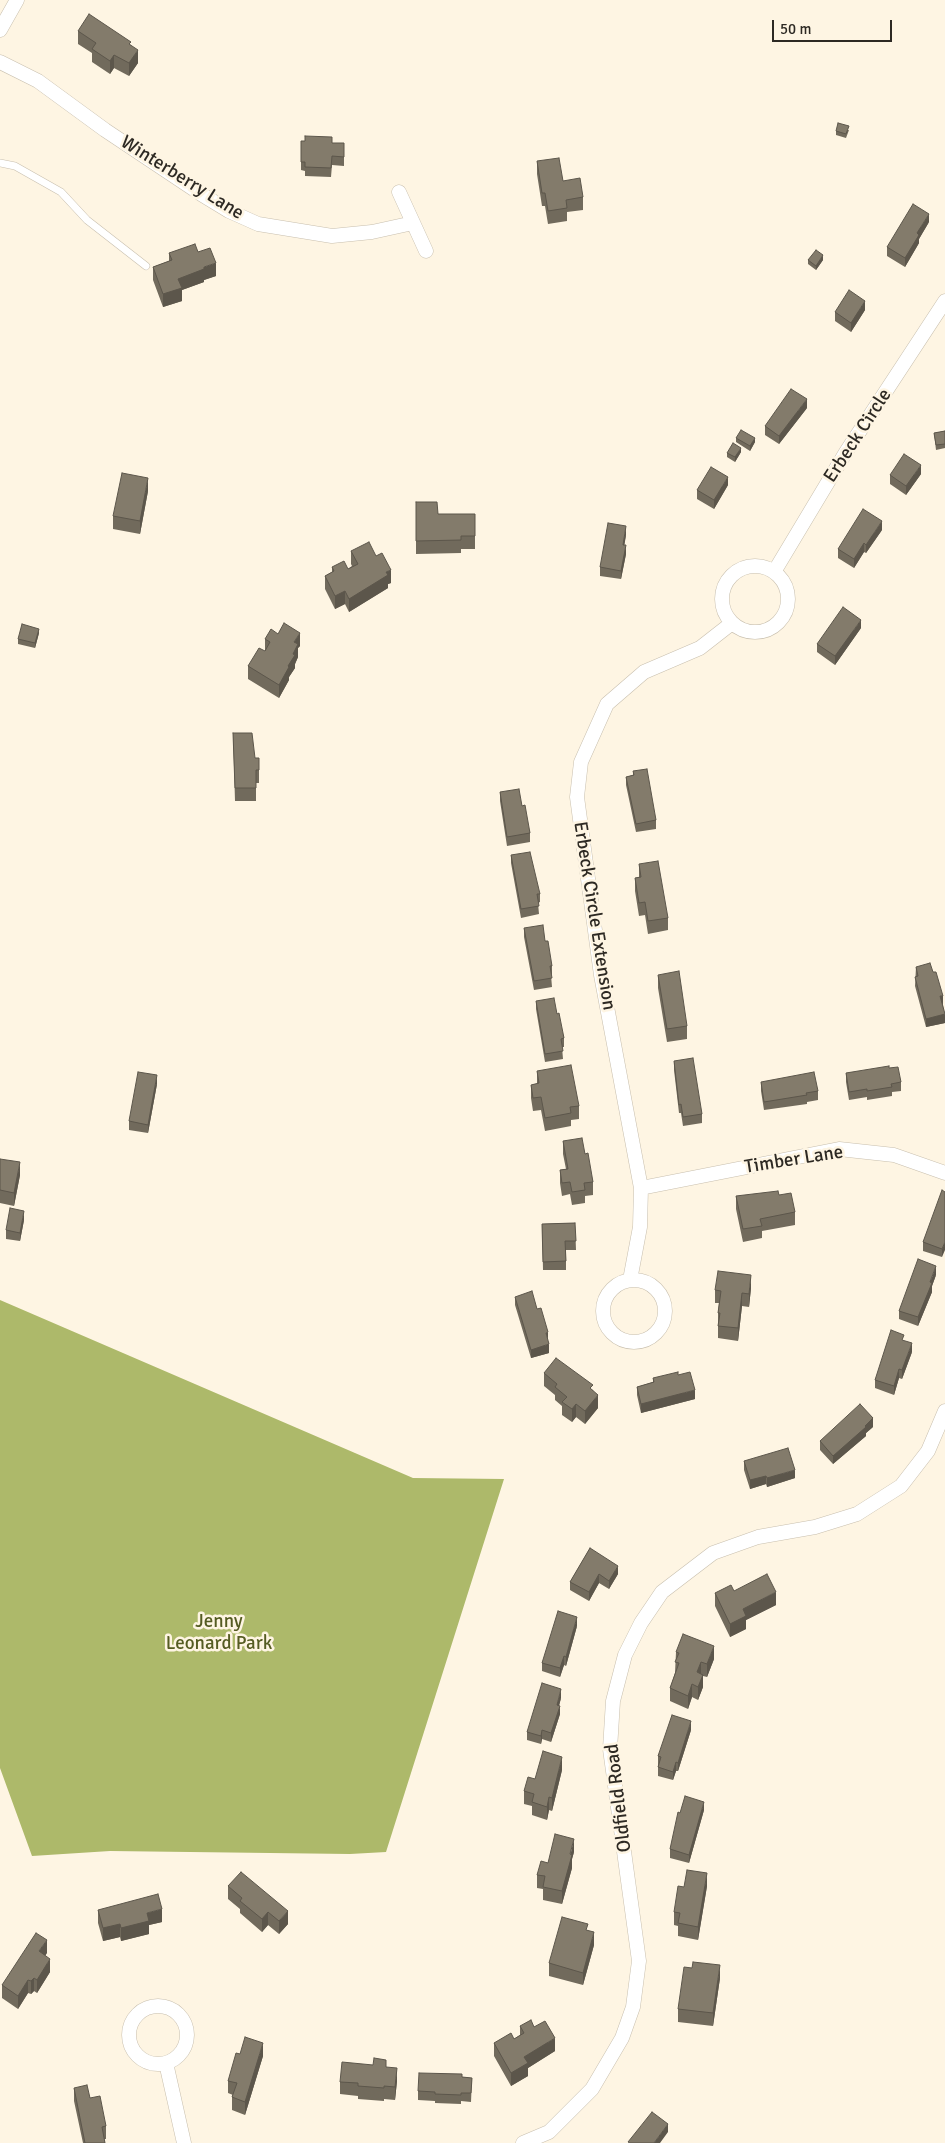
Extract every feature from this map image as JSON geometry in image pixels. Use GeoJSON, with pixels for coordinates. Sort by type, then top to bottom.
{"type":"FeatureCollection","features":[{"type":"Feature","properties":{"kind":"street"},"geometry":{"type":"LineString","coordinates":[[0,30],[17,0]]}},
{"type":"Feature","properties":{"kind":"street","name":"Winterberry Lane"},"geometry":{"type":"LineString","coordinates":[[0,62],[38,81],[105,130],[201,194],[229,211],[258,224],[332,236],[372,232],[413,223]]}},
{"type":"Feature","properties":{"kind":"street"},"geometry":{"type":"LineString","coordinates":[[399,192],[426,251]]}},
{"type":"Feature","properties":{"kind":"street","name":"Erbeck Circle"},"geometry":{"type":"LineString","coordinates":[[774,572],[846,452],[945,302]]}},
{"type":"Feature","properties":{"kind":"street"},"geometry":{"type":"LineString","coordinates":[[751,566],[766,568],[774,572],[784,584],[788,595],[786,609],[778,622],[762,632],[740,629],[732,623],[723,608],[722,599],[725,585],[729,579],[740,570],[751,566]]}},
{"type":"Feature","properties":{"kind":"street","name":"Erbeck Circle Extension"},"geometry":{"type":"LineString","coordinates":[[630,1280],[640,1227],[641,1188],[596,935],[576,797],[582,762],[607,704],[644,672],[700,648],[732,623]]}},
{"type":"Feature","properties":{"kind":"street","name":"Timber Lane"},"geometry":{"type":"LineString","coordinates":[[641,1188],[839,1149],[894,1155],[945,1173]]}},
{"type":"Feature","properties":{"kind":"street"},"geometry":{"type":"LineString","coordinates":[[630,1280],[641,1281],[650,1285],[663,1300],[665,1310],[664,1320],[659,1330],[648,1339],[633,1343],[622,1341],[614,1335],[605,1322],[603,1307],[606,1297],[612,1289],[630,1280]]}},
{"type":"Feature","properties":{"kind":"street","name":"Oldfield Road"},"geometry":{"type":"LineString","coordinates":[[523,2143],[549,2132],[592,2089],[622,2038],[633,2007],[639,1961],[610,1749],[613,1701],[625,1655],[641,1624],[662,1592],[713,1553],[758,1537],[815,1527],[857,1514],[901,1486],[928,1451],[945,1411]]}},
{"type":"Feature","properties":{"kind":"street"},"geometry":{"type":"LineString","coordinates":[[165,2006],[174,2010],[181,2016],[186,2025],[188,2034],[187,2044],[175,2059],[166,2063],[149,2063],[134,2052],[130,2044],[130,2027],[140,2012],[148,2007],[165,2006]]}},
{"type":"Feature","properties":{"kind":"street"},"geometry":{"type":"LineString","coordinates":[[166,2063],[184,2143]]}},
{"type":"Feature","properties":{"kind":"lane"},"geometry":{"type":"LineString","coordinates":[[0,163],[15,166],[61,192],[87,220],[146,266]]}},
{"type":"Feature","properties":{"kind":"green space","name":"Jenny Leonard Park"},"geometry":{"type":"Polygon","coordinates":[[[0,1300],[413,1478],[504,1479],[386,1852],[350,1854],[110,1851],[32,1856],[0,1768],[0,1300]]]}},
{"type":"Feature","properties":{"kind":"building"},"geometry":{"type":"Polygon","coordinates":[[[89,14],[131,42],[129,44],[138,50],[129,63],[114,55],[110,61],[92,49],[96,43],[78,31],[89,14]]]}},
{"type":"Feature","properties":{"kind":"building"},"geometry":{"type":"Polygon","coordinates":[[[838,123],[849,126],[846,134],[836,131],[838,123]]]}},
{"type":"Feature","properties":{"kind":"building"},"geometry":{"type":"Polygon","coordinates":[[[305,136],[332,137],[332,143],[344,143],[344,157],[332,156],[331,168],[305,167],[305,162],[301,162],[301,141],[305,141],[305,136]]]}},
{"type":"Feature","properties":{"kind":"building"},"geometry":{"type":"Polygon","coordinates":[[[559,158],[563,181],[580,178],[583,197],[566,200],[567,208],[548,211],[545,193],[542,193],[537,161],[559,158]]]}},
{"type":"Feature","properties":{"kind":"building"},"geometry":{"type":"Polygon","coordinates":[[[913,204],[929,214],[905,258],[887,247],[913,204]]]}},
{"type":"Feature","properties":{"kind":"building"},"geometry":{"type":"Polygon","coordinates":[[[195,244],[198,252],[210,248],[216,263],[178,279],[182,288],[163,294],[153,267],[172,260],[169,253],[195,244]]]}},
{"type":"Feature","properties":{"kind":"building"},"geometry":{"type":"Polygon","coordinates":[[[816,250],[823,255],[816,266],[808,260],[816,250]]]}},
{"type":"Feature","properties":{"kind":"building"},"geometry":{"type":"Polygon","coordinates":[[[849,290],[865,301],[851,323],[835,312],[849,290]]]}},
{"type":"Feature","properties":{"kind":"building"},"geometry":{"type":"Polygon","coordinates":[[[791,389],[807,399],[779,436],[765,426],[791,389]]]}},
{"type":"Feature","properties":{"kind":"building"},"geometry":{"type":"Polygon","coordinates":[[[741,430],[755,438],[750,446],[736,438],[741,430]]]}},
{"type":"Feature","properties":{"kind":"building"},"geometry":{"type":"Polygon","coordinates":[[[945,431],[945,444],[936,445],[934,433],[945,431]]]}},
{"type":"Feature","properties":{"kind":"building"},"geometry":{"type":"Polygon","coordinates":[[[733,443],[741,448],[735,457],[727,453],[733,443]]]}},
{"type":"Feature","properties":{"kind":"building"},"geometry":{"type":"Polygon","coordinates":[[[904,454],[921,465],[906,486],[890,475],[904,454]]]}},
{"type":"Feature","properties":{"kind":"building"},"geometry":{"type":"Polygon","coordinates":[[[711,467],[728,477],[714,500],[697,490],[711,467]]]}},
{"type":"Feature","properties":{"kind":"building"},"geometry":{"type":"Polygon","coordinates":[[[122,473],[148,478],[140,521],[113,516],[122,473]]]}},
{"type":"Feature","properties":{"kind":"building"},"geometry":{"type":"Polygon","coordinates":[[[416,502],[437,502],[438,514],[475,514],[475,536],[461,536],[461,540],[416,541],[416,502]]]}},
{"type":"Feature","properties":{"kind":"building"},"geometry":{"type":"Polygon","coordinates":[[[863,509],[882,521],[854,559],[838,549],[863,509]]]}},
{"type":"Feature","properties":{"kind":"building"},"geometry":{"type":"Polygon","coordinates":[[[608,523],[626,526],[623,545],[626,545],[621,571],[600,567],[608,523]]]}},
{"type":"Feature","properties":{"kind":"building"},"geometry":{"type":"Polygon","coordinates":[[[369,542],[376,556],[382,553],[391,570],[386,572],[388,575],[349,599],[345,591],[335,596],[325,576],[334,571],[332,567],[344,561],[348,569],[358,564],[351,551],[369,542]]]}},
{"type":"Feature","properties":{"kind":"building"},"geometry":{"type":"Polygon","coordinates":[[[843,607],[861,620],[835,656],[817,644],[843,607]]]}},
{"type":"Feature","properties":{"kind":"building"},"geometry":{"type":"Polygon","coordinates":[[[284,623],[300,633],[294,642],[298,644],[293,654],[295,655],[279,685],[248,666],[259,648],[265,651],[270,642],[265,639],[271,629],[278,634],[284,623]]]}},
{"type":"Feature","properties":{"kind":"building"},"geometry":{"type":"Polygon","coordinates":[[[22,624],[39,629],[35,643],[18,639],[22,624]]]}},
{"type":"Feature","properties":{"kind":"building"},"geometry":{"type":"Polygon","coordinates":[[[233,733],[252,733],[255,758],[259,758],[259,770],[256,770],[256,788],[235,788],[233,733]]]}},
{"type":"Feature","properties":{"kind":"building"},"geometry":{"type":"Polygon","coordinates":[[[647,769],[656,820],[636,824],[626,777],[634,775],[633,771],[647,769]]]}},
{"type":"Feature","properties":{"kind":"building"},"geometry":{"type":"Polygon","coordinates":[[[519,789],[522,806],[525,805],[530,833],[507,837],[500,792],[519,789]]]}},
{"type":"Feature","properties":{"kind":"building"},"geometry":{"type":"Polygon","coordinates":[[[530,852],[540,894],[537,894],[539,906],[521,909],[511,855],[530,852]]]}},
{"type":"Feature","properties":{"kind":"building"},"geometry":{"type":"Polygon","coordinates":[[[658,861],[668,918],[648,921],[645,902],[639,903],[635,878],[641,877],[639,864],[658,861]]]}},
{"type":"Feature","properties":{"kind":"building"},"geometry":{"type":"Polygon","coordinates":[[[543,925],[545,941],[548,941],[552,978],[534,981],[524,928],[543,925]]]}},
{"type":"Feature","properties":{"kind":"building"},"geometry":{"type":"Polygon","coordinates":[[[930,963],[933,972],[936,972],[943,996],[940,996],[945,1014],[926,1019],[915,977],[918,976],[916,967],[930,963]]]}},
{"type":"Feature","properties":{"kind":"building"},"geometry":{"type":"Polygon","coordinates":[[[679,971],[687,1026],[667,1029],[658,975],[679,971]]]}},
{"type":"Feature","properties":{"kind":"building"},"geometry":{"type":"Polygon","coordinates":[[[554,998],[564,1038],[561,1039],[563,1051],[545,1054],[536,1001],[554,998]]]}},
{"type":"Feature","properties":{"kind":"building"},"geometry":{"type":"Polygon","coordinates":[[[693,1058],[702,1114],[683,1117],[681,1104],[679,1105],[674,1061],[693,1058]]]}},
{"type":"Feature","properties":{"kind":"building"},"geometry":{"type":"Polygon","coordinates":[[[571,1065],[579,1106],[570,1107],[571,1113],[545,1118],[541,1097],[533,1098],[531,1085],[539,1083],[537,1071],[571,1065]]]}},
{"type":"Feature","properties":{"kind":"building"},"geometry":{"type":"Polygon","coordinates":[[[889,1066],[889,1068],[898,1067],[901,1082],[891,1084],[892,1087],[849,1092],[846,1073],[889,1066]]]}},
{"type":"Feature","properties":{"kind":"building"},"geometry":{"type":"Polygon","coordinates":[[[138,1072],[157,1075],[148,1125],[129,1121],[138,1072]]]}},
{"type":"Feature","properties":{"kind":"building"},"geometry":{"type":"Polygon","coordinates":[[[814,1072],[818,1091],[806,1093],[807,1095],[764,1102],[761,1082],[814,1072]]]}},
{"type":"Feature","properties":{"kind":"building"},"geometry":{"type":"Polygon","coordinates":[[[582,1138],[585,1154],[588,1153],[593,1182],[584,1183],[585,1190],[572,1192],[570,1182],[562,1183],[560,1170],[568,1169],[563,1141],[582,1138]]]}},
{"type":"Feature","properties":{"kind":"building"},"geometry":{"type":"Polygon","coordinates":[[[0,1159],[20,1162],[14,1193],[0,1190],[0,1159]]]}},
{"type":"Feature","properties":{"kind":"building"},"geometry":{"type":"Polygon","coordinates":[[[942,1190],[945,1192],[945,1242],[942,1249],[923,1242],[942,1190]]]}},
{"type":"Feature","properties":{"kind":"building"},"geometry":{"type":"Polygon","coordinates":[[[778,1191],[779,1195],[791,1193],[795,1212],[760,1219],[762,1226],[743,1229],[736,1196],[778,1191]]]}},
{"type":"Feature","properties":{"kind":"building"},"geometry":{"type":"Polygon","coordinates":[[[10,1208],[24,1211],[20,1233],[6,1230],[10,1208]]]}},
{"type":"Feature","properties":{"kind":"building"},"geometry":{"type":"Polygon","coordinates":[[[575,1223],[576,1241],[565,1241],[566,1261],[543,1262],[542,1224],[575,1223]]]}},
{"type":"Feature","properties":{"kind":"building"},"geometry":{"type":"Polygon","coordinates":[[[918,1259],[936,1266],[930,1282],[932,1283],[918,1317],[899,1311],[918,1259]]]}},
{"type":"Feature","properties":{"kind":"building"},"geometry":{"type":"Polygon","coordinates":[[[718,1271],[751,1275],[749,1294],[742,1293],[738,1328],[718,1326],[721,1291],[715,1290],[718,1271]]]}},
{"type":"Feature","properties":{"kind":"building"},"geometry":{"type":"Polygon","coordinates":[[[532,1291],[537,1309],[541,1308],[548,1332],[546,1333],[549,1344],[531,1350],[515,1297],[532,1291]]]}},
{"type":"Feature","properties":{"kind":"building"},"geometry":{"type":"Polygon","coordinates":[[[891,1330],[904,1335],[902,1340],[912,1343],[902,1370],[899,1369],[894,1386],[875,1380],[891,1330]]]}},
{"type":"Feature","properties":{"kind":"building"},"geometry":{"type":"Polygon","coordinates":[[[556,1358],[593,1385],[590,1388],[598,1395],[585,1411],[576,1404],[572,1409],[562,1402],[567,1397],[555,1387],[557,1384],[544,1373],[556,1358]]]}},
{"type":"Feature","properties":{"kind":"building"},"geometry":{"type":"Polygon","coordinates":[[[678,1372],[678,1375],[690,1372],[695,1390],[641,1404],[637,1387],[654,1382],[653,1378],[678,1372]]]}},
{"type":"Feature","properties":{"kind":"building"},"geometry":{"type":"Polygon","coordinates":[[[860,1404],[873,1418],[866,1427],[833,1456],[820,1441],[860,1404]]]}},
{"type":"Feature","properties":{"kind":"building"},"geometry":{"type":"Polygon","coordinates":[[[788,1448],[795,1470],[767,1478],[766,1476],[750,1480],[744,1461],[788,1448]]]}},
{"type":"Feature","properties":{"kind":"building"},"geometry":{"type":"Polygon","coordinates":[[[590,1548],[618,1566],[609,1581],[599,1574],[589,1592],[570,1582],[590,1548]]]}},
{"type":"Feature","properties":{"kind":"building"},"geometry":{"type":"Polygon","coordinates":[[[767,1574],[776,1592],[743,1609],[746,1616],[730,1624],[715,1593],[731,1585],[734,1591],[767,1574]]]}},
{"type":"Feature","properties":{"kind":"building"},"geometry":{"type":"Polygon","coordinates":[[[558,1611],[577,1617],[566,1657],[564,1656],[560,1668],[542,1663],[558,1611]]]}},
{"type":"Feature","properties":{"kind":"building"},"geometry":{"type":"Polygon","coordinates":[[[683,1634],[714,1646],[707,1664],[701,1662],[697,1672],[703,1675],[698,1687],[692,1684],[688,1696],[670,1688],[679,1663],[675,1662],[679,1653],[676,1652],[683,1634]]]}},
{"type":"Feature","properties":{"kind":"building"},"geometry":{"type":"Polygon","coordinates":[[[542,1683],[561,1689],[557,1705],[560,1706],[551,1733],[542,1730],[541,1736],[527,1732],[542,1683]]]}},
{"type":"Feature","properties":{"kind":"building"},"geometry":{"type":"Polygon","coordinates":[[[672,1715],[691,1721],[678,1763],[676,1762],[673,1772],[658,1767],[661,1757],[658,1756],[672,1715]]]}},
{"type":"Feature","properties":{"kind":"building"},"geometry":{"type":"Polygon","coordinates":[[[543,1751],[562,1757],[552,1798],[549,1797],[547,1807],[532,1802],[534,1794],[524,1791],[528,1777],[535,1779],[543,1751]]]}},
{"type":"Feature","properties":{"kind":"building"},"geometry":{"type":"Polygon","coordinates":[[[685,1796],[704,1802],[689,1855],[670,1849],[678,1812],[680,1813],[685,1796]]]}},
{"type":"Feature","properties":{"kind":"building"},"geometry":{"type":"Polygon","coordinates":[[[555,1834],[574,1839],[570,1854],[572,1855],[562,1891],[543,1887],[545,1876],[537,1875],[541,1861],[548,1863],[555,1834]]]}},
{"type":"Feature","properties":{"kind":"building"},"geometry":{"type":"Polygon","coordinates":[[[687,1870],[707,1873],[698,1927],[678,1923],[680,1913],[674,1912],[678,1886],[684,1887],[687,1870]]]}},
{"type":"Feature","properties":{"kind":"building"},"geometry":{"type":"Polygon","coordinates":[[[241,1872],[288,1911],[279,1921],[268,1912],[262,1919],[240,1901],[242,1898],[228,1886],[241,1872]]]}},
{"type":"Feature","properties":{"kind":"building"},"geometry":{"type":"Polygon","coordinates":[[[158,1894],[162,1909],[147,1913],[149,1921],[121,1928],[120,1924],[103,1928],[98,1910],[158,1894]]]}},
{"type":"Feature","properties":{"kind":"building"},"geometry":{"type":"Polygon","coordinates":[[[562,1917],[588,1924],[586,1930],[594,1932],[583,1973],[549,1963],[562,1917]]]}},
{"type":"Feature","properties":{"kind":"building"},"geometry":{"type":"Polygon","coordinates":[[[36,1933],[47,1940],[39,1951],[50,1959],[37,1980],[34,1978],[31,1981],[28,1980],[18,1996],[2,1985],[36,1933]]]}},
{"type":"Feature","properties":{"kind":"building"},"geometry":{"type":"Polygon","coordinates":[[[693,1962],[720,1965],[713,2013],[678,2009],[684,1967],[692,1968],[693,1962]]]}},
{"type":"Feature","properties":{"kind":"building"},"geometry":{"type":"Polygon","coordinates":[[[531,2020],[534,2027],[545,2021],[555,2038],[524,2057],[528,2063],[511,2073],[494,2043],[511,2033],[514,2039],[524,2033],[520,2026],[531,2020]]]}},
{"type":"Feature","properties":{"kind":"building"},"geometry":{"type":"Polygon","coordinates":[[[245,2037],[263,2043],[245,2102],[232,2097],[237,2083],[228,2081],[236,2053],[240,2054],[245,2037]]]}},
{"type":"Feature","properties":{"kind":"building"},"geometry":{"type":"Polygon","coordinates":[[[374,2058],[386,2060],[386,2067],[397,2068],[395,2087],[358,2086],[358,2083],[340,2082],[342,2062],[373,2065],[374,2058]]]}},
{"type":"Feature","properties":{"kind":"building"},"geometry":{"type":"Polygon","coordinates":[[[419,2073],[462,2074],[462,2077],[472,2078],[471,2093],[461,2093],[461,2095],[418,2091],[419,2073]]]}},
{"type":"Feature","properties":{"kind":"building"},"geometry":{"type":"Polygon","coordinates":[[[87,2085],[90,2098],[100,2096],[106,2126],[102,2127],[105,2143],[85,2143],[74,2088],[87,2085]]]}},
{"type":"Feature","properties":{"kind":"building"},"geometry":{"type":"Polygon","coordinates":[[[652,2112],[668,2124],[654,2143],[628,2142],[652,2112]]]}}]}
